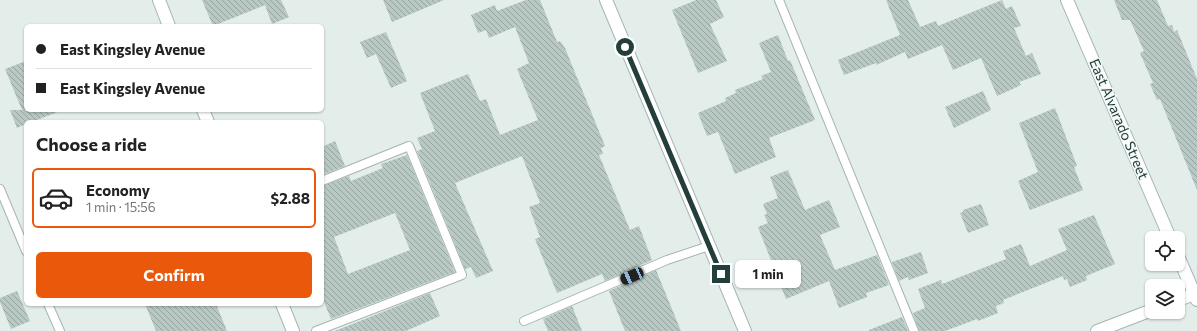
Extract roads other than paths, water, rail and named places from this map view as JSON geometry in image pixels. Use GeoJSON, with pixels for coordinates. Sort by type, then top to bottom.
{"type":"FeatureCollection","features":[{"type":"Feature","properties":{"kind":"street"},"geometry":{"type":"LineString","coordinates":[[159,0],[168,24]]}},
{"type":"Feature","properties":{"kind":"street"},"geometry":{"type":"LineString","coordinates":[[606,0],[745,331]]}},
{"type":"Feature","properties":{"kind":"street","name":"East Alvarado Street"},"geometry":{"type":"LineString","coordinates":[[1067,0],[1167,231]]}},
{"type":"Feature","properties":{"kind":"street"},"geometry":{"type":"LineString","coordinates":[[1185,271],[1196,296],[1185,298]]}},
{"type":"Feature","properties":{"kind":"street"},"geometry":{"type":"LineString","coordinates":[[283,306],[293,331]]}},
{"type":"Feature","properties":{"kind":"street"},"geometry":{"type":"LineString","coordinates":[[1097,331],[1145,313]]}},
{"type":"Feature","properties":{"kind":"lane"},"geometry":{"type":"LineString","coordinates":[[779,0],[914,331]]}},
{"type":"Feature","properties":{"kind":"lane"},"geometry":{"type":"LineString","coordinates":[[316,331],[462,275],[409,146],[324,180]]}},
{"type":"Feature","properties":{"kind":"lane"},"geometry":{"type":"LineString","coordinates":[[0,189],[24,246]]}},
{"type":"Feature","properties":{"kind":"lane"},"geometry":{"type":"LineString","coordinates":[[524,321],[667,260],[710,246]]}},
{"type":"Feature","properties":{"kind":"lane"},"geometry":{"type":"LineString","coordinates":[[49,306],[60,331]]}}]}
